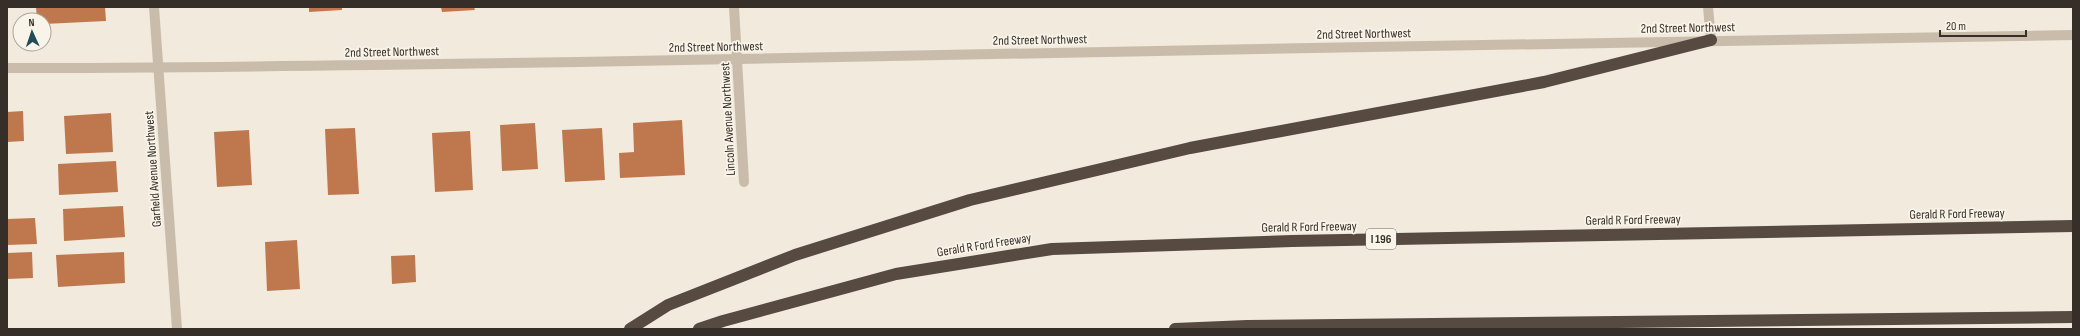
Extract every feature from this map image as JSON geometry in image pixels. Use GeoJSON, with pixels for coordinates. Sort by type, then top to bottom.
{"type":"FeatureCollection","features":[{"type":"Feature","properties":{"kind":"highway"},"geometry":{"type":"LineString","coordinates":[[630,329],[668,305],[795,255],[970,200],[1190,148],[1544,82],[1711,40]]}},
{"type":"Feature","properties":{"kind":"highway","name":"Gerald R Ford Freeway"},"geometry":{"type":"LineString","coordinates":[[699,329],[730,319],[896,274],[1052,249],[1292,241],[2073,226]]}},
{"type":"Feature","properties":{"kind":"highway"},"geometry":{"type":"LineString","coordinates":[[1175,329],[1247,326],[2073,317]]}},
{"type":"Feature","properties":{"kind":"street","name":"Garfield Avenue Northwest"},"geometry":{"type":"LineString","coordinates":[[154,7],[177,329]]}},
{"type":"Feature","properties":{"kind":"street","name":"Lincoln Avenue Northwest"},"geometry":{"type":"LineString","coordinates":[[734,7],[744,182]]}},
{"type":"Feature","properties":{"kind":"street"},"geometry":{"type":"LineString","coordinates":[[1708,7],[1711,40]]}},
{"type":"Feature","properties":{"kind":"street","name":"2nd Street Northwest"},"geometry":{"type":"LineString","coordinates":[[7,68],[159,68],[738,59],[1711,40],[2073,35]]}},
{"type":"Feature","properties":{"kind":"building"},"geometry":{"type":"Polygon","coordinates":[[[36,7],[105,7],[106,21],[52,24],[52,12],[36,12],[36,7]]]}},
{"type":"Feature","properties":{"kind":"building"},"geometry":{"type":"Polygon","coordinates":[[[309,7],[342,7],[342,10],[309,12],[309,7]]]}},
{"type":"Feature","properties":{"kind":"building"},"geometry":{"type":"Polygon","coordinates":[[[441,7],[474,7],[475,10],[442,12],[441,7]]]}},
{"type":"Feature","properties":{"kind":"building"},"geometry":{"type":"Polygon","coordinates":[[[23,111],[24,141],[7,142],[7,112],[23,111]]]}},
{"type":"Feature","properties":{"kind":"building"},"geometry":{"type":"Polygon","coordinates":[[[111,113],[113,152],[66,154],[64,116],[111,113]]]}},
{"type":"Feature","properties":{"kind":"building"},"geometry":{"type":"Polygon","coordinates":[[[682,120],[685,175],[620,178],[619,153],[634,152],[633,123],[682,120]]]}},
{"type":"Feature","properties":{"kind":"building"},"geometry":{"type":"Polygon","coordinates":[[[535,123],[538,169],[502,171],[500,125],[535,123]]]}},
{"type":"Feature","properties":{"kind":"building"},"geometry":{"type":"Polygon","coordinates":[[[355,128],[359,194],[328,195],[325,129],[355,128]]]}},
{"type":"Feature","properties":{"kind":"building"},"geometry":{"type":"Polygon","coordinates":[[[602,128],[605,180],[565,182],[562,130],[602,128]]]}},
{"type":"Feature","properties":{"kind":"building"},"geometry":{"type":"Polygon","coordinates":[[[249,130],[252,185],[217,187],[214,132],[249,130]]]}},
{"type":"Feature","properties":{"kind":"building"},"geometry":{"type":"Polygon","coordinates":[[[470,131],[473,190],[435,192],[432,133],[470,131]]]}},
{"type":"Feature","properties":{"kind":"building"},"geometry":{"type":"Polygon","coordinates":[[[116,161],[118,192],[59,195],[58,164],[116,161]]]}},
{"type":"Feature","properties":{"kind":"building"},"geometry":{"type":"Polygon","coordinates":[[[123,206],[125,237],[64,241],[63,209],[123,206]]]}},
{"type":"Feature","properties":{"kind":"building"},"geometry":{"type":"Polygon","coordinates":[[[35,218],[37,244],[7,245],[7,219],[35,218]]]}},
{"type":"Feature","properties":{"kind":"building"},"geometry":{"type":"Polygon","coordinates":[[[297,240],[300,289],[267,291],[265,242],[297,240]]]}},
{"type":"Feature","properties":{"kind":"building"},"geometry":{"type":"Polygon","coordinates":[[[32,252],[33,278],[7,279],[7,253],[32,252]]]}},
{"type":"Feature","properties":{"kind":"building"},"geometry":{"type":"Polygon","coordinates":[[[124,252],[125,283],[58,287],[56,255],[124,252]]]}},
{"type":"Feature","properties":{"kind":"building"},"geometry":{"type":"Polygon","coordinates":[[[415,255],[416,282],[392,284],[391,256],[415,255]]]}}]}
